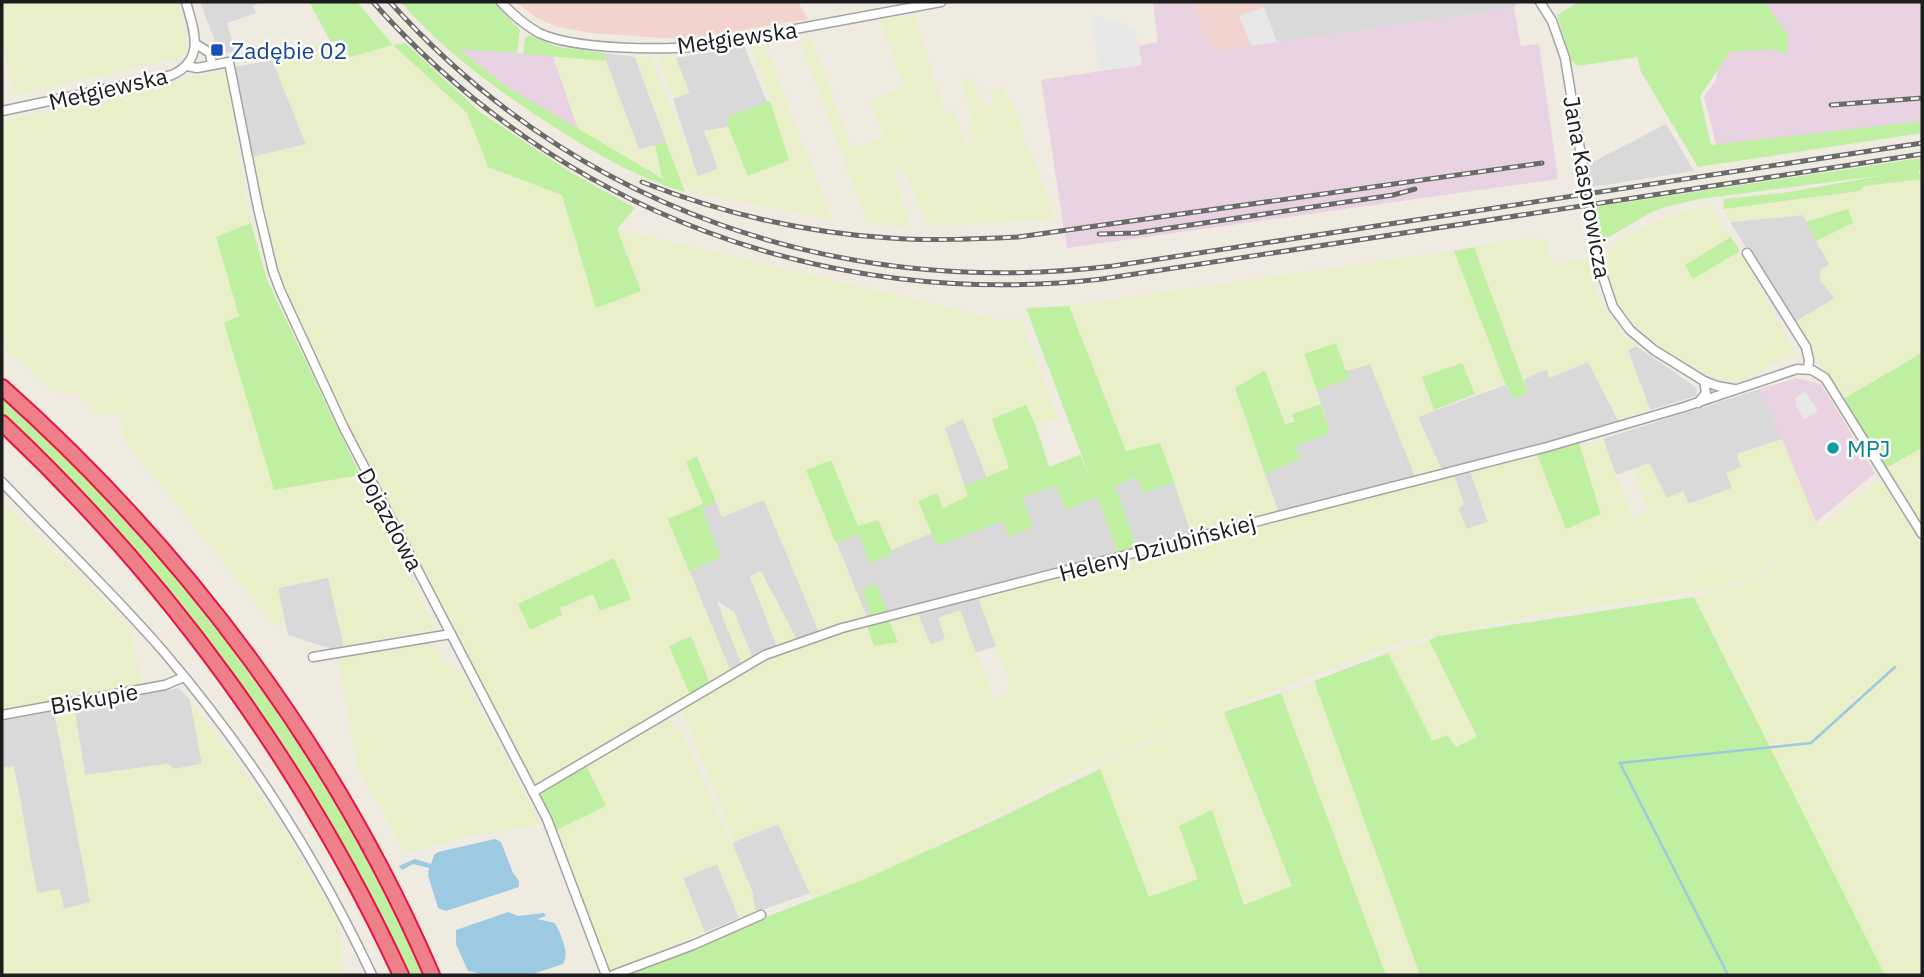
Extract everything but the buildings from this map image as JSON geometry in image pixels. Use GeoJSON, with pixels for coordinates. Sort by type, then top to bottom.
{"type":"FeatureCollection","features":[{"type":"Feature","properties":{"kind":"highway"},"geometry":{"type":"LineString","coordinates":[[2,386],[79,459],[141,524],[209,604],[250,658],[312,748],[353,816],[432,975]]}},
{"type":"Feature","properties":{"kind":"highway"},"geometry":{"type":"LineString","coordinates":[[2,423],[61,481],[130,556],[224,674],[274,746],[319,819],[361,893],[401,975]]}},
{"type":"Feature","properties":{"kind":"street"},"geometry":{"type":"LineString","coordinates":[[186,2],[195,44],[210,53],[212,65],[197,68],[187,66]]}},
{"type":"Feature","properties":{"kind":"street","name":"Mełgiewska"},"geometry":{"type":"LineString","coordinates":[[501,2],[527,25],[556,39],[589,44],[667,48],[703,46],[941,2]]}},
{"type":"Feature","properties":{"kind":"street","name":"Jana Kasprowicza"},"geometry":{"type":"LineString","coordinates":[[1540,2],[1552,20],[1565,58],[1595,247],[1607,294],[1621,320],[1654,350],[1704,381],[1721,387],[1737,388]]}},
{"type":"Feature","properties":{"kind":"street","name":"Mełgiewska"},"geometry":{"type":"LineString","coordinates":[[2,111],[172,75],[187,66],[195,44]]}},
{"type":"Feature","properties":{"kind":"street","name":"Dojazdowa"},"geometry":{"type":"LineString","coordinates":[[212,65],[229,62],[272,271],[280,290],[344,428],[555,837],[606,975]]}},
{"type":"Feature","properties":{"kind":"street"},"geometry":{"type":"LineString","coordinates":[[1747,253],[1806,347],[1808,369],[1821,374],[1827,382],[1922,534]]}},
{"type":"Feature","properties":{"kind":"street","name":"Heleny Dziubińskiej"},"geometry":{"type":"LineString","coordinates":[[533,792],[758,659],[818,635],[1534,450],[1698,402],[1792,370],[1808,369]]}},
{"type":"Feature","properties":{"kind":"street"},"geometry":{"type":"LineString","coordinates":[[1698,402],[1706,393],[1704,381]]}},
{"type":"Feature","properties":{"kind":"street"},"geometry":{"type":"LineString","coordinates":[[2,482],[142,628],[184,677],[282,809],[372,975]]}},
{"type":"Feature","properties":{"kind":"street"},"geometry":{"type":"LineString","coordinates":[[313,657],[452,634]]}},
{"type":"Feature","properties":{"kind":"street","name":"Biskupie"},"geometry":{"type":"LineString","coordinates":[[2,715],[165,685],[184,677]]}},
{"type":"Feature","properties":{"kind":"street"},"geometry":{"type":"LineString","coordinates":[[613,975],[693,945],[761,915]]}},
{"type":"Feature","properties":{"kind":"shaded area"},"geometry":{"type":"Polygon","coordinates":[[[200,2],[261,2],[253,6],[256,13],[227,23],[235,51],[220,55],[200,2]]]}},
{"type":"Feature","properties":{"kind":"shaded area"},"geometry":{"type":"Polygon","coordinates":[[[516,2],[798,2],[808,19],[689,39],[662,38],[593,33],[558,27],[537,18],[516,2]]]}},
{"type":"Feature","properties":{"kind":"shaded area"},"geometry":{"type":"Polygon","coordinates":[[[1153,2],[1192,2],[1211,51],[1514,8],[1521,46],[1539,44],[1558,179],[1067,248],[1041,80],[1141,65],[1138,46],[1158,42],[1153,2]]]}},
{"type":"Feature","properties":{"kind":"shaded area"},"geometry":{"type":"Polygon","coordinates":[[[1192,2],[1262,2],[1277,42],[1211,51],[1192,2]]]}},
{"type":"Feature","properties":{"kind":"shaded area"},"geometry":{"type":"Polygon","coordinates":[[[1262,2],[1517,2],[1514,8],[1277,42],[1262,2]]]}},
{"type":"Feature","properties":{"kind":"shaded area"},"geometry":{"type":"Polygon","coordinates":[[[1713,2],[1922,2],[1922,121],[1717,148],[1704,97],[1716,80],[1726,25],[1713,2]]]}},
{"type":"Feature","properties":{"kind":"shaded area"},"geometry":{"type":"Polygon","coordinates":[[[1264,7],[1277,42],[1251,46],[1239,16],[1264,7]]]}},
{"type":"Feature","properties":{"kind":"shaded area"},"geometry":{"type":"Polygon","coordinates":[[[1091,14],[1135,28],[1142,65],[1100,71],[1091,14]]]}},
{"type":"Feature","properties":{"kind":"shaded area"},"geometry":{"type":"Polygon","coordinates":[[[744,46],[767,102],[728,117],[728,127],[704,131],[718,169],[698,177],[673,99],[689,92],[676,58],[744,46]]]}},
{"type":"Feature","properties":{"kind":"shaded area"},"geometry":{"type":"Polygon","coordinates":[[[458,48],[553,56],[578,129],[504,85],[458,48]]]}},
{"type":"Feature","properties":{"kind":"shaded area"},"geometry":{"type":"Polygon","coordinates":[[[603,53],[635,57],[666,142],[639,150],[603,53]]]}},
{"type":"Feature","properties":{"kind":"shaded area"},"geometry":{"type":"Polygon","coordinates":[[[272,60],[306,144],[252,157],[235,67],[272,60]]]}},
{"type":"Feature","properties":{"kind":"shaded area"},"geometry":{"type":"Polygon","coordinates":[[[1666,124],[1694,171],[1592,187],[1589,164],[1666,124]]]}},
{"type":"Feature","properties":{"kind":"shaded area"},"geometry":{"type":"Polygon","coordinates":[[[1803,215],[1830,265],[1820,280],[1835,298],[1793,323],[1730,222],[1803,215]]]}},
{"type":"Feature","properties":{"kind":"shaded area"},"geometry":{"type":"Polygon","coordinates":[[[1636,346],[1697,388],[1696,396],[1650,410],[1628,350],[1636,346]]]}},
{"type":"Feature","properties":{"kind":"shaded area"},"geometry":{"type":"Polygon","coordinates":[[[1588,362],[1620,423],[1442,470],[1418,417],[1505,385],[1515,399],[1528,393],[1524,379],[1547,369],[1550,378],[1588,362]]]}},
{"type":"Feature","properties":{"kind":"shaded area"},"geometry":{"type":"Polygon","coordinates":[[[1370,364],[1415,476],[1278,511],[1265,474],[1300,459],[1296,446],[1330,433],[1317,390],[1348,379],[1345,371],[1370,364]]]}},
{"type":"Feature","properties":{"kind":"shaded area"},"geometry":{"type":"Polygon","coordinates":[[[1796,378],[1821,384],[1875,473],[1816,522],[1760,389],[1796,378]]]}},
{"type":"Feature","properties":{"kind":"shaded area"},"geometry":{"type":"Polygon","coordinates":[[[1760,389],[1782,439],[1737,454],[1741,467],[1732,488],[1688,504],[1667,498],[1649,463],[1616,475],[1603,439],[1760,389]]]}},
{"type":"Feature","properties":{"kind":"shaded area"},"geometry":{"type":"Polygon","coordinates":[[[1805,391],[1818,411],[1804,419],[1796,407],[1795,398],[1805,391]]]}},
{"type":"Feature","properties":{"kind":"shaded area"},"geometry":{"type":"Polygon","coordinates":[[[963,418],[987,477],[964,486],[944,428],[963,418]]]}},
{"type":"Feature","properties":{"kind":"shaded area"},"geometry":{"type":"Polygon","coordinates":[[[1470,471],[1488,522],[1466,529],[1458,508],[1464,504],[1454,476],[1470,471]]]}},
{"type":"Feature","properties":{"kind":"shaded area"},"geometry":{"type":"Polygon","coordinates":[[[1138,477],[1143,493],[1174,482],[1191,532],[1137,548],[1115,486],[1138,477]]]}},
{"type":"Feature","properties":{"kind":"shaded area"},"geometry":{"type":"Polygon","coordinates":[[[1056,486],[1066,510],[1097,497],[1119,555],[866,618],[836,543],[859,533],[870,562],[893,554],[891,550],[931,533],[938,545],[1003,521],[1010,537],[1022,497],[1056,486]]]}},
{"type":"Feature","properties":{"kind":"shaded area"},"geometry":{"type":"Polygon","coordinates":[[[764,499],[820,634],[796,638],[761,572],[750,577],[777,646],[752,657],[734,612],[717,601],[742,665],[731,672],[689,571],[721,557],[701,509],[716,502],[722,516],[764,499]]]}},
{"type":"Feature","properties":{"kind":"shaded area"},"geometry":{"type":"Polygon","coordinates":[[[329,577],[344,647],[332,649],[288,635],[278,588],[329,577]]]}},
{"type":"Feature","properties":{"kind":"shaded area"},"geometry":{"type":"Polygon","coordinates":[[[978,597],[996,646],[975,653],[960,611],[945,639],[930,645],[918,614],[978,597]]]}},
{"type":"Feature","properties":{"kind":"shaded area"},"geometry":{"type":"Polygon","coordinates":[[[179,688],[190,700],[202,764],[174,769],[167,764],[85,775],[74,707],[179,688]]]}},
{"type":"Feature","properties":{"kind":"shaded area"},"geometry":{"type":"Polygon","coordinates":[[[54,711],[91,902],[63,909],[37,894],[14,767],[2,768],[2,721],[54,711]]]}},
{"type":"Feature","properties":{"kind":"shaded area"},"geometry":{"type":"Polygon","coordinates":[[[778,824],[810,893],[756,912],[752,891],[732,843],[778,824]]]}},
{"type":"Feature","properties":{"kind":"shaded area"},"geometry":{"type":"Polygon","coordinates":[[[717,864],[739,918],[705,932],[683,878],[717,864]]]}},
{"type":"Feature","properties":{"kind":"green space"},"geometry":{"type":"Polygon","coordinates":[[[2,2],[179,2],[186,56],[14,95],[2,37],[2,2]]]}},
{"type":"Feature","properties":{"kind":"green space"},"geometry":{"type":"Polygon","coordinates":[[[309,2],[357,2],[393,45],[350,57],[343,40],[331,42],[309,2]]]}},
{"type":"Feature","properties":{"kind":"green space"},"geometry":{"type":"Polygon","coordinates":[[[401,2],[493,2],[520,30],[517,53],[459,49],[504,85],[665,180],[655,145],[666,142],[685,192],[616,163],[531,112],[453,53],[401,2]]]}},
{"type":"Feature","properties":{"kind":"green space"},"geometry":{"type":"Polygon","coordinates":[[[1579,2],[1765,2],[1788,36],[1788,53],[1771,49],[1730,52],[1700,96],[1711,145],[1922,121],[1922,133],[1698,167],[1641,72],[1637,57],[1577,66],[1571,60],[1557,15],[1579,2]]]}},
{"type":"Feature","properties":{"kind":"green space"},"geometry":{"type":"Polygon","coordinates":[[[914,14],[945,112],[953,111],[967,148],[972,146],[968,134],[971,116],[962,79],[972,78],[985,107],[996,102],[990,91],[1002,87],[1012,103],[1056,219],[928,226],[904,167],[894,174],[911,229],[867,222],[800,41],[810,36],[853,150],[884,135],[869,101],[904,88],[880,21],[914,14]]]}},
{"type":"Feature","properties":{"kind":"green space"},"geometry":{"type":"Polygon","coordinates":[[[529,35],[558,47],[603,53],[606,61],[523,54],[525,38],[529,35]]]}},
{"type":"Feature","properties":{"kind":"green space"},"geometry":{"type":"Polygon","coordinates":[[[343,40],[350,57],[393,45],[467,113],[488,167],[562,194],[596,308],[641,291],[617,229],[992,320],[1020,319],[1057,417],[1036,426],[1026,405],[992,419],[1010,468],[987,477],[963,419],[945,428],[968,496],[943,508],[918,501],[931,533],[891,550],[878,520],[858,526],[831,460],[807,470],[866,615],[820,634],[764,500],[722,517],[698,458],[686,463],[703,504],[668,519],[731,672],[709,681],[691,636],[670,645],[690,695],[677,705],[665,679],[674,704],[534,784],[343,419],[276,276],[252,157],[306,144],[272,60],[311,46],[343,40]],[[614,558],[518,604],[530,630],[562,615],[560,608],[594,594],[631,599],[614,558]]]}},
{"type":"Feature","properties":{"kind":"green space"},"geometry":{"type":"Polygon","coordinates":[[[405,43],[480,112],[570,172],[635,208],[617,229],[641,291],[596,308],[562,195],[488,167],[467,113],[393,45],[405,43]]]}},
{"type":"Feature","properties":{"kind":"green space"},"geometry":{"type":"Polygon","coordinates":[[[765,44],[832,219],[702,194],[683,186],[635,57],[651,56],[698,176],[718,169],[704,131],[728,127],[749,176],[789,160],[752,47],[765,44]]]}},
{"type":"Feature","properties":{"kind":"green space"},"geometry":{"type":"Polygon","coordinates":[[[658,55],[676,58],[689,93],[673,99],[658,55]]]}},
{"type":"Feature","properties":{"kind":"green space"},"geometry":{"type":"Polygon","coordinates":[[[553,56],[606,61],[639,149],[655,145],[662,177],[578,129],[553,56]]]}},
{"type":"Feature","properties":{"kind":"green space"},"geometry":{"type":"Polygon","coordinates":[[[226,71],[239,163],[251,223],[217,237],[239,316],[274,490],[360,475],[434,628],[344,647],[328,578],[278,588],[285,623],[274,626],[125,441],[119,413],[95,415],[84,399],[76,394],[51,391],[2,345],[2,122],[226,71]]]}},
{"type":"Feature","properties":{"kind":"green space"},"geometry":{"type":"Polygon","coordinates":[[[770,101],[789,160],[748,176],[728,127],[728,117],[770,101]]]}},
{"type":"Feature","properties":{"kind":"green space"},"geometry":{"type":"Polygon","coordinates":[[[1922,158],[1922,170],[1918,171],[1922,179],[1864,186],[1860,191],[1723,209],[1724,199],[1783,193],[1885,175],[1699,199],[1648,214],[1604,240],[1598,237],[1595,207],[1922,158]]]}},
{"type":"Feature","properties":{"kind":"green space"},"geometry":{"type":"Polygon","coordinates":[[[1922,179],[1922,353],[1843,399],[1793,323],[1835,299],[1820,280],[1820,270],[1829,264],[1816,241],[1853,223],[1847,209],[1806,222],[1803,215],[1730,222],[1723,209],[1859,191],[1864,186],[1922,179]]]}},
{"type":"Feature","properties":{"kind":"green space"},"geometry":{"type":"Polygon","coordinates":[[[1710,205],[1731,237],[1686,265],[1693,278],[1740,251],[1795,354],[1741,380],[1722,379],[1699,371],[1654,343],[1612,296],[1609,283],[1606,252],[1639,229],[1668,216],[1710,205]]]}},
{"type":"Feature","properties":{"kind":"green space"},"geometry":{"type":"Polygon","coordinates":[[[1848,209],[1853,223],[1816,241],[1806,222],[1848,209]]]}},
{"type":"Feature","properties":{"kind":"green space"},"geometry":{"type":"Polygon","coordinates":[[[251,223],[267,280],[360,475],[274,490],[224,323],[239,316],[216,237],[251,223]]]}},
{"type":"Feature","properties":{"kind":"green space"},"geometry":{"type":"Polygon","coordinates":[[[1731,237],[1740,251],[1693,279],[1685,265],[1731,237]]]}},
{"type":"Feature","properties":{"kind":"green space"},"geometry":{"type":"Polygon","coordinates":[[[1532,238],[1546,241],[1551,264],[1587,258],[1598,299],[1616,327],[1636,346],[1628,351],[1650,410],[1617,418],[1588,362],[1549,378],[1547,369],[1524,379],[1474,246],[1532,238]]]}},
{"type":"Feature","properties":{"kind":"green space"},"geometry":{"type":"Polygon","coordinates":[[[1474,247],[1528,393],[1514,399],[1505,383],[1454,251],[1474,247]]]}},
{"type":"Feature","properties":{"kind":"green space"},"geometry":{"type":"Polygon","coordinates":[[[1454,251],[1505,383],[1475,394],[1462,363],[1422,377],[1434,410],[1417,418],[1442,470],[1415,476],[1370,364],[1345,371],[1305,354],[1321,404],[1293,414],[1295,422],[1285,425],[1265,370],[1235,388],[1278,511],[1191,532],[1160,444],[1126,451],[1069,306],[1454,251]]]}},
{"type":"Feature","properties":{"kind":"green space"},"geometry":{"type":"Polygon","coordinates":[[[1069,306],[1126,451],[1160,443],[1174,482],[1143,493],[1137,477],[1115,486],[1137,548],[1119,555],[1097,497],[1066,510],[1056,486],[1022,497],[1033,527],[1009,537],[1003,521],[937,546],[918,501],[937,493],[943,508],[968,496],[964,486],[1009,468],[992,419],[1026,405],[1049,467],[1080,455],[1089,475],[1026,308],[1069,306]]]}},
{"type":"Feature","properties":{"kind":"green space"},"geometry":{"type":"Polygon","coordinates":[[[1336,343],[1349,379],[1317,390],[1304,354],[1336,343]]]}},
{"type":"Feature","properties":{"kind":"green space"},"geometry":{"type":"Polygon","coordinates":[[[1922,353],[1922,448],[1886,468],[1843,399],[1922,353]]]}},
{"type":"Feature","properties":{"kind":"green space"},"geometry":{"type":"Polygon","coordinates":[[[1462,363],[1475,394],[1434,410],[1422,377],[1462,363]]]}},
{"type":"Feature","properties":{"kind":"green space"},"geometry":{"type":"Polygon","coordinates":[[[1265,370],[1285,424],[1295,422],[1292,414],[1321,404],[1330,433],[1296,446],[1300,459],[1265,474],[1235,388],[1265,370]]]}},
{"type":"Feature","properties":{"kind":"green space"},"geometry":{"type":"Polygon","coordinates":[[[2,395],[104,492],[227,635],[318,770],[389,895],[426,975],[408,975],[267,725],[2,417],[2,395]]]}},
{"type":"Feature","properties":{"kind":"green space"},"geometry":{"type":"Polygon","coordinates":[[[1603,439],[1632,519],[1648,511],[1633,470],[1649,463],[1667,498],[1683,491],[1689,504],[1732,488],[1726,473],[1741,467],[1737,454],[1782,439],[1816,522],[1821,527],[1877,481],[1882,483],[1922,548],[1922,975],[1885,975],[1694,597],[1741,585],[1760,577],[1783,560],[1781,558],[1755,577],[1722,588],[1543,614],[1398,643],[1221,710],[1292,886],[1245,905],[1179,826],[1199,879],[1149,897],[1100,769],[1100,765],[1185,725],[1145,740],[1047,788],[995,817],[932,846],[932,849],[864,880],[812,898],[778,824],[734,841],[682,711],[763,660],[851,628],[852,633],[868,624],[874,646],[898,641],[889,620],[918,614],[931,645],[945,639],[938,618],[960,610],[994,700],[1012,691],[978,597],[1454,476],[1464,505],[1458,509],[1467,529],[1488,522],[1470,471],[1536,452],[1566,529],[1600,514],[1580,447],[1603,439]]]}},
{"type":"Feature","properties":{"kind":"green space"},"geometry":{"type":"Polygon","coordinates":[[[1578,440],[1601,514],[1566,529],[1536,452],[1578,440]]]}},
{"type":"Feature","properties":{"kind":"green space"},"geometry":{"type":"Polygon","coordinates":[[[1922,448],[1922,523],[1886,468],[1922,448]]]}},
{"type":"Feature","properties":{"kind":"green space"},"geometry":{"type":"Polygon","coordinates":[[[697,457],[716,502],[702,509],[721,557],[689,571],[668,519],[703,504],[686,462],[697,457]]]}},
{"type":"Feature","properties":{"kind":"green space"},"geometry":{"type":"Polygon","coordinates":[[[831,460],[858,526],[878,520],[893,554],[869,563],[859,534],[836,543],[806,470],[831,460]]]}},
{"type":"Feature","properties":{"kind":"green space"},"geometry":{"type":"Polygon","coordinates":[[[2,501],[104,601],[131,633],[142,685],[2,710],[2,501]]]}},
{"type":"Feature","properties":{"kind":"green space"},"geometry":{"type":"Polygon","coordinates":[[[614,558],[631,599],[600,611],[593,594],[560,608],[562,615],[530,630],[518,604],[614,558]]]}},
{"type":"Feature","properties":{"kind":"green space"},"geometry":{"type":"Polygon","coordinates":[[[761,571],[796,638],[777,646],[750,576],[761,571]]]}},
{"type":"Feature","properties":{"kind":"green space"},"geometry":{"type":"Polygon","coordinates":[[[876,583],[887,611],[872,617],[861,589],[876,583]]]}},
{"type":"Feature","properties":{"kind":"green space"},"geometry":{"type":"Polygon","coordinates":[[[1694,597],[1885,975],[1420,975],[1314,681],[1388,653],[1432,741],[1447,735],[1456,747],[1477,737],[1429,640],[1438,636],[1694,597]]]}},
{"type":"Feature","properties":{"kind":"green space"},"geometry":{"type":"Polygon","coordinates":[[[734,611],[752,657],[742,665],[721,614],[734,611]]]}},
{"type":"Feature","properties":{"kind":"green space"},"geometry":{"type":"Polygon","coordinates":[[[889,620],[898,642],[874,646],[867,626],[889,620]]]}},
{"type":"Feature","properties":{"kind":"green space"},"geometry":{"type":"Polygon","coordinates":[[[691,636],[709,681],[690,695],[669,646],[691,636]]]}},
{"type":"Feature","properties":{"kind":"green space"},"geometry":{"type":"Polygon","coordinates":[[[1429,640],[1477,738],[1456,748],[1432,742],[1388,653],[1429,640]]]}},
{"type":"Feature","properties":{"kind":"green space"},"geometry":{"type":"Polygon","coordinates":[[[432,643],[450,666],[459,670],[541,824],[466,837],[405,853],[357,766],[338,658],[432,643]]]}},
{"type":"Feature","properties":{"kind":"green space"},"geometry":{"type":"Polygon","coordinates":[[[1314,681],[1420,975],[1386,975],[1281,693],[1314,681]]]}},
{"type":"Feature","properties":{"kind":"green space"},"geometry":{"type":"Polygon","coordinates":[[[1281,693],[1386,975],[628,975],[750,923],[865,879],[1100,769],[1149,897],[1198,879],[1179,826],[1212,810],[1244,905],[1292,886],[1224,712],[1281,693]]]}},
{"type":"Feature","properties":{"kind":"green space"},"geometry":{"type":"Polygon","coordinates":[[[190,700],[236,761],[291,843],[338,921],[344,975],[2,975],[2,768],[14,766],[37,893],[60,889],[64,909],[90,902],[54,711],[74,707],[85,775],[168,764],[174,769],[202,764],[190,700]]]}},
{"type":"Feature","properties":{"kind":"green space"},"geometry":{"type":"Polygon","coordinates":[[[667,719],[680,728],[752,891],[756,912],[739,918],[717,864],[683,878],[705,932],[609,971],[556,830],[606,806],[587,767],[667,719]]]}},
{"type":"Feature","properties":{"kind":"green space"},"geometry":{"type":"Polygon","coordinates":[[[587,767],[606,806],[556,830],[541,796],[546,789],[587,767]]]}},
{"type":"Feature","properties":{"kind":"water"},"geometry":{"type":"Polygon","coordinates":[[[495,839],[501,842],[519,881],[519,887],[446,911],[438,908],[428,875],[429,868],[413,864],[402,870],[399,866],[415,859],[431,864],[438,852],[495,839]]]}},
{"type":"Feature","properties":{"kind":"water"},"geometry":{"type":"Polygon","coordinates":[[[508,912],[518,916],[544,913],[546,916],[537,919],[555,923],[565,949],[563,964],[530,975],[486,975],[468,971],[456,944],[456,930],[508,912]]]}},
{"type":"Feature","properties":{"kind":"waterway"},"geometry":{"type":"LineString","coordinates":[[1728,975],[1620,763],[1811,743],[1895,667]]}},
{"type":"Feature","properties":{"kind":"railway"},"geometry":{"type":"LineString","coordinates":[[373,2],[446,75],[526,138],[612,189],[703,230],[799,260],[898,278],[999,285],[1102,279],[1922,154]]}},
{"type":"Feature","properties":{"kind":"railway"},"geometry":{"type":"LineString","coordinates":[[390,2],[463,74],[543,135],[628,185],[718,224],[813,252],[911,268],[1011,273],[1113,266],[1922,143]]}},
{"type":"Feature","properties":{"kind":"railway"},"geometry":{"type":"LineString","coordinates":[[1831,105],[1922,98]]}},
{"type":"Feature","properties":{"kind":"railway"},"geometry":{"type":"LineString","coordinates":[[642,182],[733,212],[827,232],[906,239],[954,239],[1018,237],[1542,163]]}},
{"type":"Feature","properties":{"kind":"railway"},"geometry":{"type":"LineString","coordinates":[[1099,234],[1136,233],[1393,195],[1415,189]]}},
{"type":"Feature","properties":{"kind":"place","name":"Zadębie 02"},"geometry":{"type":"Point","coordinates":[217,50]}},
{"type":"Feature","properties":{"kind":"place","name":"MPJ"},"geometry":{"type":"Point","coordinates":[1833,448]}}]}
